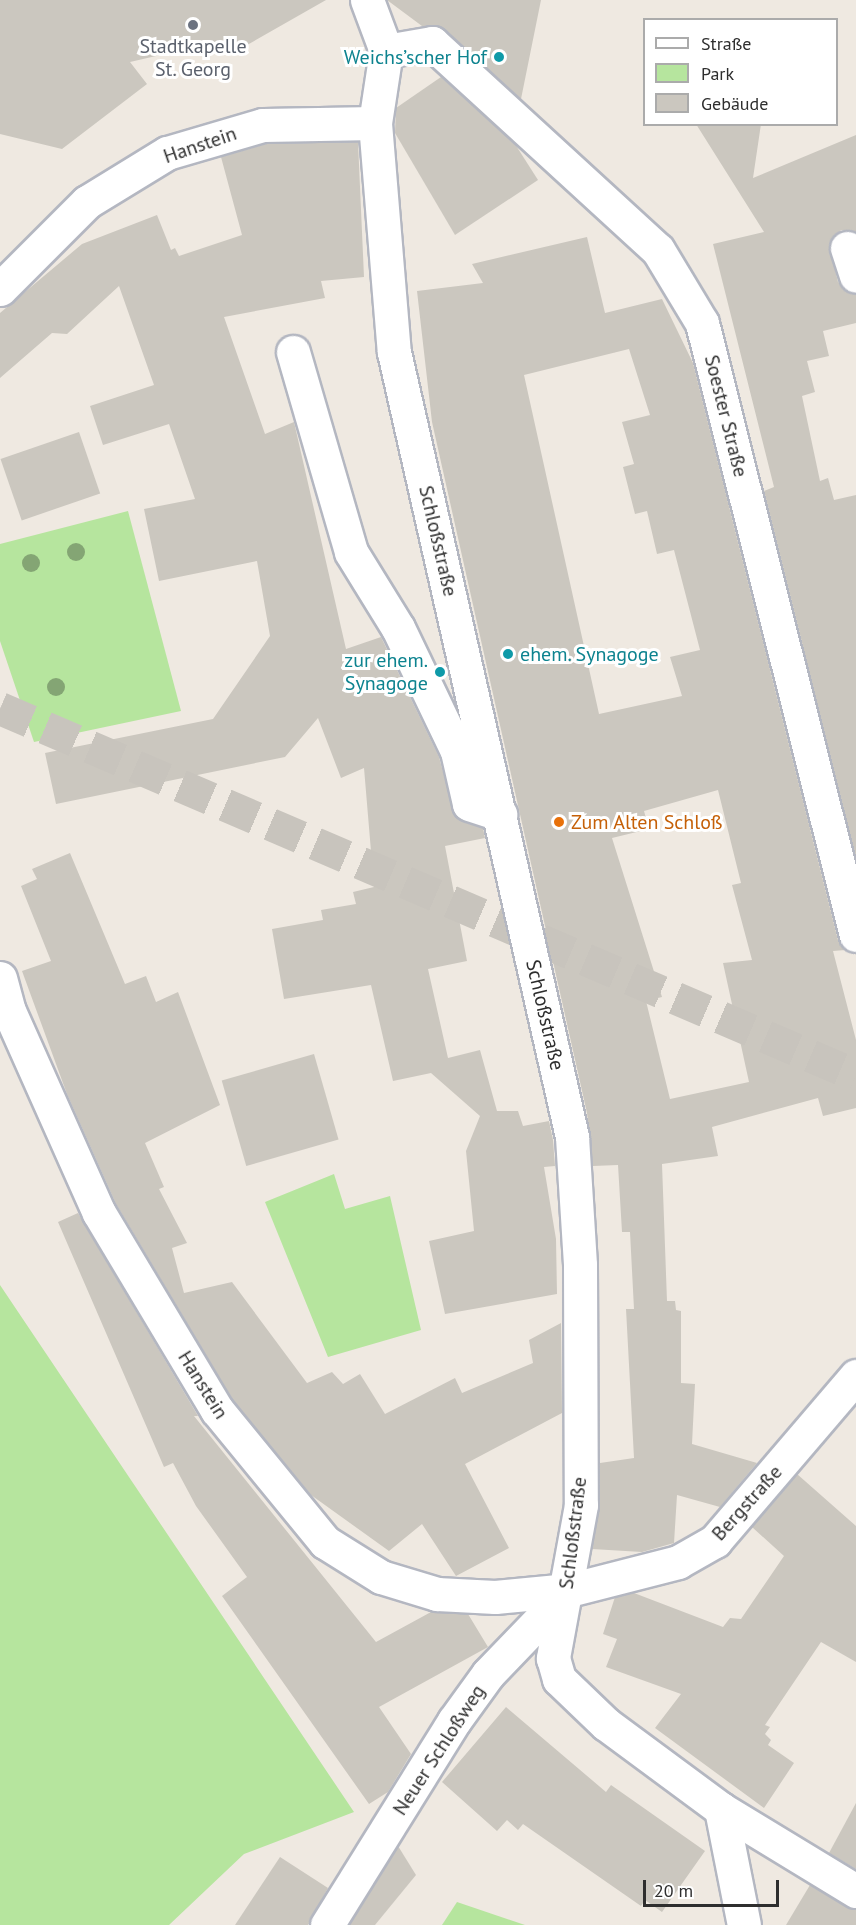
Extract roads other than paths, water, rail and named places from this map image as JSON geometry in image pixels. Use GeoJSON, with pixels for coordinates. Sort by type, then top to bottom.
{"type":"FeatureCollection","features":[{"type":"Feature","properties":{"kind":"street","name":"Schloßstraße"},"geometry":{"type":"LineString","coordinates":[[367,0],[386,51],[375,123],[394,352],[572,1137],[580,1265],[581,1504],[569,1590],[555,1632],[553,1658],[559,1678],[606,1724],[721,1809],[856,1891]]}},
{"type":"Feature","properties":{"kind":"street","name":"Soester Straße"},"geometry":{"type":"LineString","coordinates":[[386,51],[432,43],[658,250],[702,323],[856,935]]}},
{"type":"Feature","properties":{"kind":"street","name":"Hanstein"},"geometry":{"type":"LineString","coordinates":[[0,289],[87,202],[167,153],[263,125],[375,123]]}},
{"type":"Feature","properties":{"kind":"street"},"geometry":{"type":"LineString","coordinates":[[293,352],[351,552],[398,628],[452,741],[469,804],[500,814]]}},
{"type":"Feature","properties":{"kind":"street","name":"Hanstein"},"geometry":{"type":"LineString","coordinates":[[0,978],[9,1011],[99,1213],[217,1410],[324,1542],[381,1577],[437,1594],[495,1597],[569,1590]]}},
{"type":"Feature","properties":{"kind":"street","name":"Bergstraße"},"geometry":{"type":"LineString","coordinates":[[569,1590],[678,1562],[715,1541],[856,1376]]}},
{"type":"Feature","properties":{"kind":"street","name":"Neuer Schloßweg"},"geometry":{"type":"LineString","coordinates":[[327,1925],[453,1721],[488,1674],[569,1590]]}},
{"type":"Feature","properties":{"kind":"street"},"geometry":{"type":"LineString","coordinates":[[721,1809],[744,1925]]}},
{"type":"Feature","properties":{"kind":"tunnel"},"geometry":{"type":"LineString","coordinates":[[0,708],[856,1075]]}},
{"type":"Feature","properties":{"kind":"place","name":"Stadtkapelle St. Georg"},"geometry":{"type":"Point","coordinates":[193,25]}},
{"type":"Feature","properties":{"kind":"place","name":"Weichs’scher Hof"},"geometry":{"type":"Point","coordinates":[499,57]}},
{"type":"Feature","properties":{"kind":"place","name":"ehem. Synagoge"},"geometry":{"type":"Point","coordinates":[508,654]}},
{"type":"Feature","properties":{"kind":"place","name":"zur ehem. Synagoge"},"geometry":{"type":"Point","coordinates":[440,672]}},
{"type":"Feature","properties":{"kind":"place","name":"Zum Alten Schloß"},"geometry":{"type":"Point","coordinates":[559,822]}}]}
